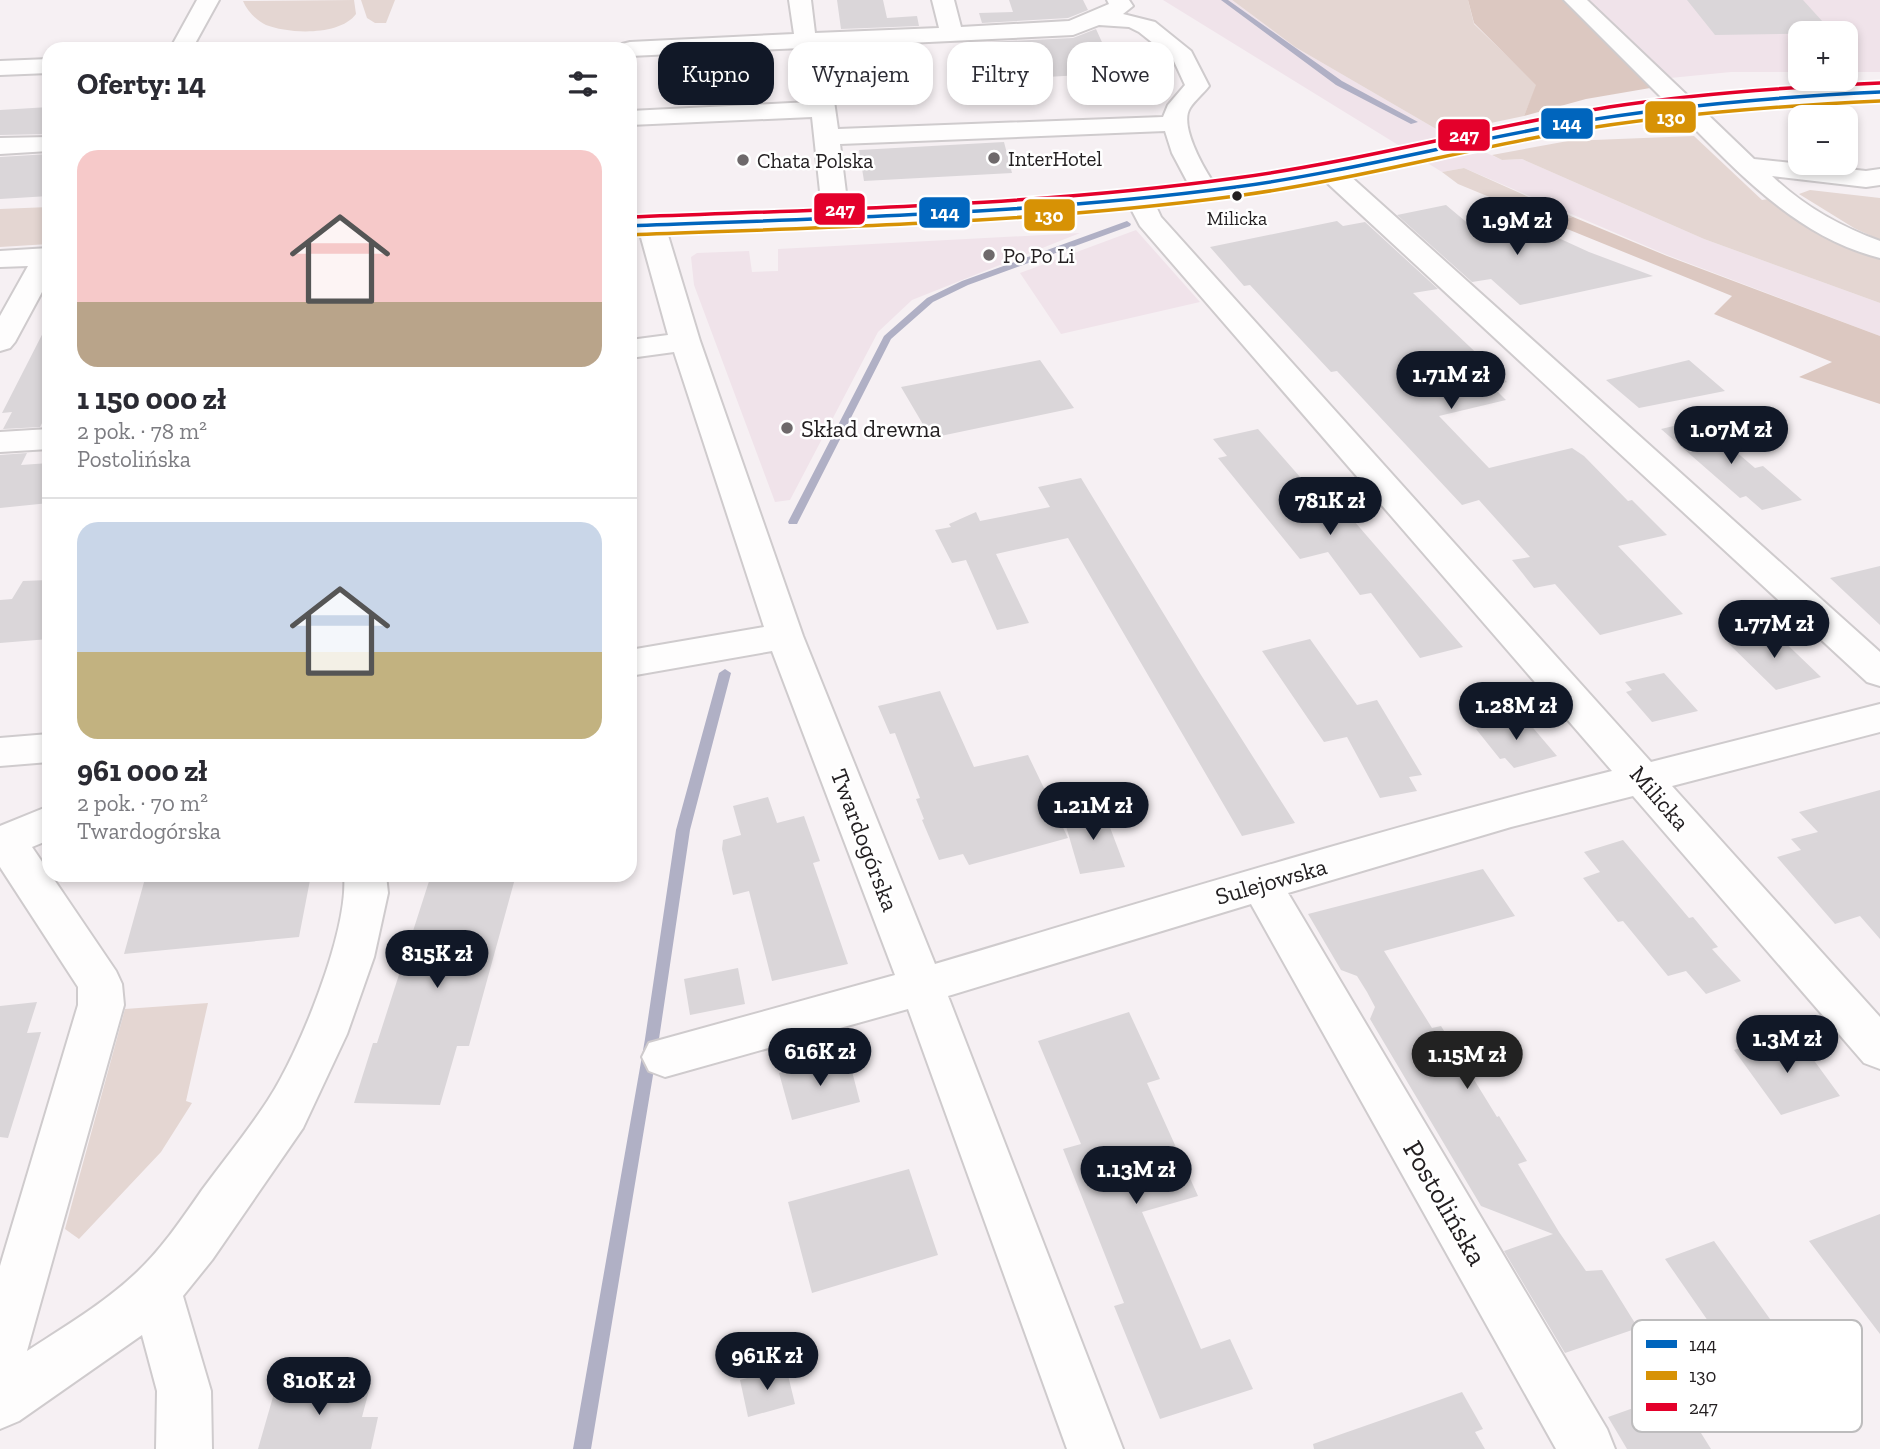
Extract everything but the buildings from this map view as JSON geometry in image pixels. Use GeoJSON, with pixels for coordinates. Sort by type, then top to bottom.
{"type":"FeatureCollection","features":[{"type":"Feature","properties":{"kind":"street"},"geometry":{"type":"LineString","coordinates":[[185,42],[208,0]]}},
{"type":"Feature","properties":{"kind":"street"},"geometry":{"type":"LineString","coordinates":[[800,0],[804,33],[816,52],[836,216]]}},
{"type":"Feature","properties":{"kind":"street"},"geometry":{"type":"LineString","coordinates":[[943,0],[952,34]]}},
{"type":"Feature","properties":{"kind":"street"},"geometry":{"type":"LineString","coordinates":[[637,49],[1073,28],[1122,6],[1118,0]]}},
{"type":"Feature","properties":{"kind":"street"},"geometry":{"type":"LineString","coordinates":[[1575,0],[1776,194],[1804,214],[1862,244],[1880,250]]}},
{"type":"Feature","properties":{"kind":"street"},"geometry":{"type":"LineString","coordinates":[[1098,18],[1139,23],[1183,56],[1197,86],[1177,109],[1174,124],[1189,164],[1206,191]]}},
{"type":"Feature","properties":{"kind":"street"},"geometry":{"type":"LineString","coordinates":[[0,68],[42,66]]}},
{"type":"Feature","properties":{"kind":"street"},"geometry":{"type":"LineString","coordinates":[[641,226],[1139,199],[1329,171],[1531,130],[1684,105],[1880,92]]}},
{"type":"Feature","properties":{"kind":"street"},"geometry":{"type":"LineString","coordinates":[[637,118],[822,109]]}},
{"type":"Feature","properties":{"kind":"street"},"geometry":{"type":"LineString","coordinates":[[826,138],[1089,125],[1174,124]]}},
{"type":"Feature","properties":{"kind":"street"},"geometry":{"type":"LineString","coordinates":[[0,146],[42,144]]}},
{"type":"Feature","properties":{"kind":"street"},"geometry":{"type":"LineString","coordinates":[[1858,159],[1880,154]]}},
{"type":"Feature","properties":{"kind":"street"},"geometry":{"type":"LineString","coordinates":[[1749,166],[1788,170]]}},
{"type":"Feature","properties":{"kind":"street"},"geometry":{"type":"LineString","coordinates":[[1329,171],[1880,673]]}},
{"type":"Feature","properties":{"kind":"street"},"geometry":{"type":"LineString","coordinates":[[1831,175],[1866,179],[1880,177]]}},
{"type":"Feature","properties":{"kind":"street","name":"Milicka"},"geometry":{"type":"LineString","coordinates":[[1139,199],[1149,220],[1880,1049]]}},
{"type":"Feature","properties":{"kind":"street","name":"Twardogórska"},"geometry":{"type":"LineString","coordinates":[[641,226],[685,341],[785,636],[922,986],[1095,1449]]}},
{"type":"Feature","properties":{"kind":"street"},"geometry":{"type":"LineString","coordinates":[[0,259],[42,257]]}},
{"type":"Feature","properties":{"kind":"street"},"geometry":{"type":"LineString","coordinates":[[0,342],[42,268]]}},
{"type":"Feature","properties":{"kind":"street"},"geometry":{"type":"LineString","coordinates":[[637,348],[685,341]]}},
{"type":"Feature","properties":{"kind":"street"},"geometry":{"type":"LineString","coordinates":[[0,442],[42,439]]}},
{"type":"Feature","properties":{"kind":"street"},"geometry":{"type":"LineString","coordinates":[[637,662],[785,636]]}},
{"type":"Feature","properties":{"kind":"street","name":"Sulejowska"},"geometry":{"type":"LineString","coordinates":[[665,1057],[922,986],[1261,884],[1641,777],[1880,718]]}},
{"type":"Feature","properties":{"kind":"street"},"geometry":{"type":"LineString","coordinates":[[0,752],[42,749]]}},
{"type":"Feature","properties":{"kind":"street"},"geometry":{"type":"LineString","coordinates":[[0,1354],[101,1006],[100,984],[3,842],[42,825]]}},
{"type":"Feature","properties":{"kind":"street"},"geometry":{"type":"LineString","coordinates":[[0,1402],[125,1316],[155,1290],[194,1243],[286,1113],[324,1034],[352,957],[367,893],[366,882]]}},
{"type":"Feature","properties":{"kind":"street","name":"Postolińska"},"geometry":{"type":"LineString","coordinates":[[1261,884],[1587,1449]]}},
{"type":"Feature","properties":{"kind":"street"},"geometry":{"type":"LineString","coordinates":[[155,1290],[184,1391],[184,1449]]}},
{"type":"Feature","properties":{"kind":"shaded area"},"geometry":{"type":"Polygon","coordinates":[[[354,0],[356,14],[348,21],[327,30],[314,31],[288,30],[266,25],[252,15],[243,1],[354,0]]]}},
{"type":"Feature","properties":{"kind":"shaded area"},"geometry":{"type":"Polygon","coordinates":[[[361,0],[395,0],[386,23],[375,23],[367,18],[361,0]]]}},
{"type":"Feature","properties":{"kind":"shaded area"},"geometry":{"type":"Polygon","coordinates":[[[1163,0],[1232,0],[1295,47],[1443,133],[1502,160],[1522,159],[1704,239],[1880,303],[1880,336],[1667,255],[1464,168],[1442,172],[1163,0]]]}},
{"type":"Feature","properties":{"kind":"shaded area"},"geometry":{"type":"Polygon","coordinates":[[[1232,0],[1468,0],[1474,24],[1537,85],[1524,116],[1443,133],[1295,47],[1232,0]]]}},
{"type":"Feature","properties":{"kind":"shaded area"},"geometry":{"type":"Polygon","coordinates":[[[1468,0],[1569,0],[1656,87],[1586,99],[1524,116],[1536,85],[1474,23],[1468,0]]]}},
{"type":"Feature","properties":{"kind":"shaded area"},"geometry":{"type":"Polygon","coordinates":[[[1569,0],[1880,0],[1880,72],[1858,72],[1858,21],[1788,21],[1788,72],[1731,72],[1650,80],[1569,0]]]}},
{"type":"Feature","properties":{"kind":"shaded area"},"geometry":{"type":"Polygon","coordinates":[[[1694,136],[1762,200],[1769,199],[1822,233],[1880,258],[1880,303],[1704,239],[1522,159],[1502,160],[1492,155],[1568,141],[1694,136]]]}},
{"type":"Feature","properties":{"kind":"shaded area"},"geometry":{"type":"Polygon","coordinates":[[[1464,168],[1573,217],[1550,222],[1458,184],[1442,172],[1464,168]]]}},
{"type":"Feature","properties":{"kind":"shaded area"},"geometry":{"type":"Polygon","coordinates":[[[1810,190],[1880,198],[1880,240],[1854,228],[1799,194],[1810,190]]]}},
{"type":"Feature","properties":{"kind":"shaded area"},"geometry":{"type":"Polygon","coordinates":[[[42,207],[42,244],[0,247],[0,209],[42,207]]]}},
{"type":"Feature","properties":{"kind":"shaded area"},"geometry":{"type":"Polygon","coordinates":[[[1573,217],[1667,256],[1880,336],[1880,404],[1799,377],[1832,362],[1714,314],[1732,296],[1550,222],[1573,217]]]}},
{"type":"Feature","properties":{"kind":"shaded area"},"geometry":{"type":"Polygon","coordinates":[[[1136,230],[1200,302],[1061,334],[1020,273],[1136,230]]]}},
{"type":"Feature","properties":{"kind":"shaded area","name":"Skład drewna"},"geometry":{"type":"Polygon","coordinates":[[[1080,233],[912,300],[878,332],[790,500],[775,502],[694,285],[691,257],[697,253],[749,251],[752,272],[778,271],[778,249],[1080,233]]]}},
{"type":"Feature","properties":{"kind":"shaded area"},"geometry":{"type":"Polygon","coordinates":[[[208,1003],[186,1101],[192,1103],[161,1152],[79,1239],[65,1229],[125,1009],[208,1003]]]}},
{"type":"Feature","properties":{"kind":"waterway"},"geometry":{"type":"LineString","coordinates":[[1224,0],[1339,83],[1414,122]]}},
{"type":"Feature","properties":{"kind":"waterway"},"geometry":{"type":"LineString","coordinates":[[793,522],[887,338],[930,300],[965,283],[1127,224]]}},
{"type":"Feature","properties":{"kind":"waterway"},"geometry":{"type":"LineString","coordinates":[[582,1449],[652,1039],[683,830],[725,673]]}},
{"type":"Feature","properties":{"kind":"transit line","name":"247"},"geometry":{"type":"LineString","coordinates":[[637,217],[933,205],[1161,187],[1329,163],[1609,107],[1744,91],[1880,83]]}},
{"type":"Feature","properties":{"kind":"transit line","name":"144"},"geometry":{"type":"LineString","coordinates":[[637,226],[1009,209],[1161,196],[1277,181],[1604,117],[1761,99],[1880,92]]}},
{"type":"Feature","properties":{"kind":"transit line","name":"130"},"geometry":{"type":"LineString","coordinates":[[637,235],[1010,218],[1161,205],[1278,190],[1566,132],[1644,120],[1722,111],[1880,101]]}},
{"type":"Feature","properties":{"kind":"place","name":"InterHotel"},"geometry":{"type":"Point","coordinates":[994,158]}},
{"type":"Feature","properties":{"kind":"place","name":"Chata Polska"},"geometry":{"type":"Point","coordinates":[743,160]}},
{"type":"Feature","properties":{"kind":"place","name":"Milicka"},"geometry":{"type":"Point","coordinates":[1237,196]}},
{"type":"Feature","properties":{"kind":"place","name":"Po Po Li"},"geometry":{"type":"Point","coordinates":[989,255]}},
{"type":"Feature","properties":{"kind":"place","name":"Skład drewna"},"geometry":{"type":"Point","coordinates":[787,428]}}]}
